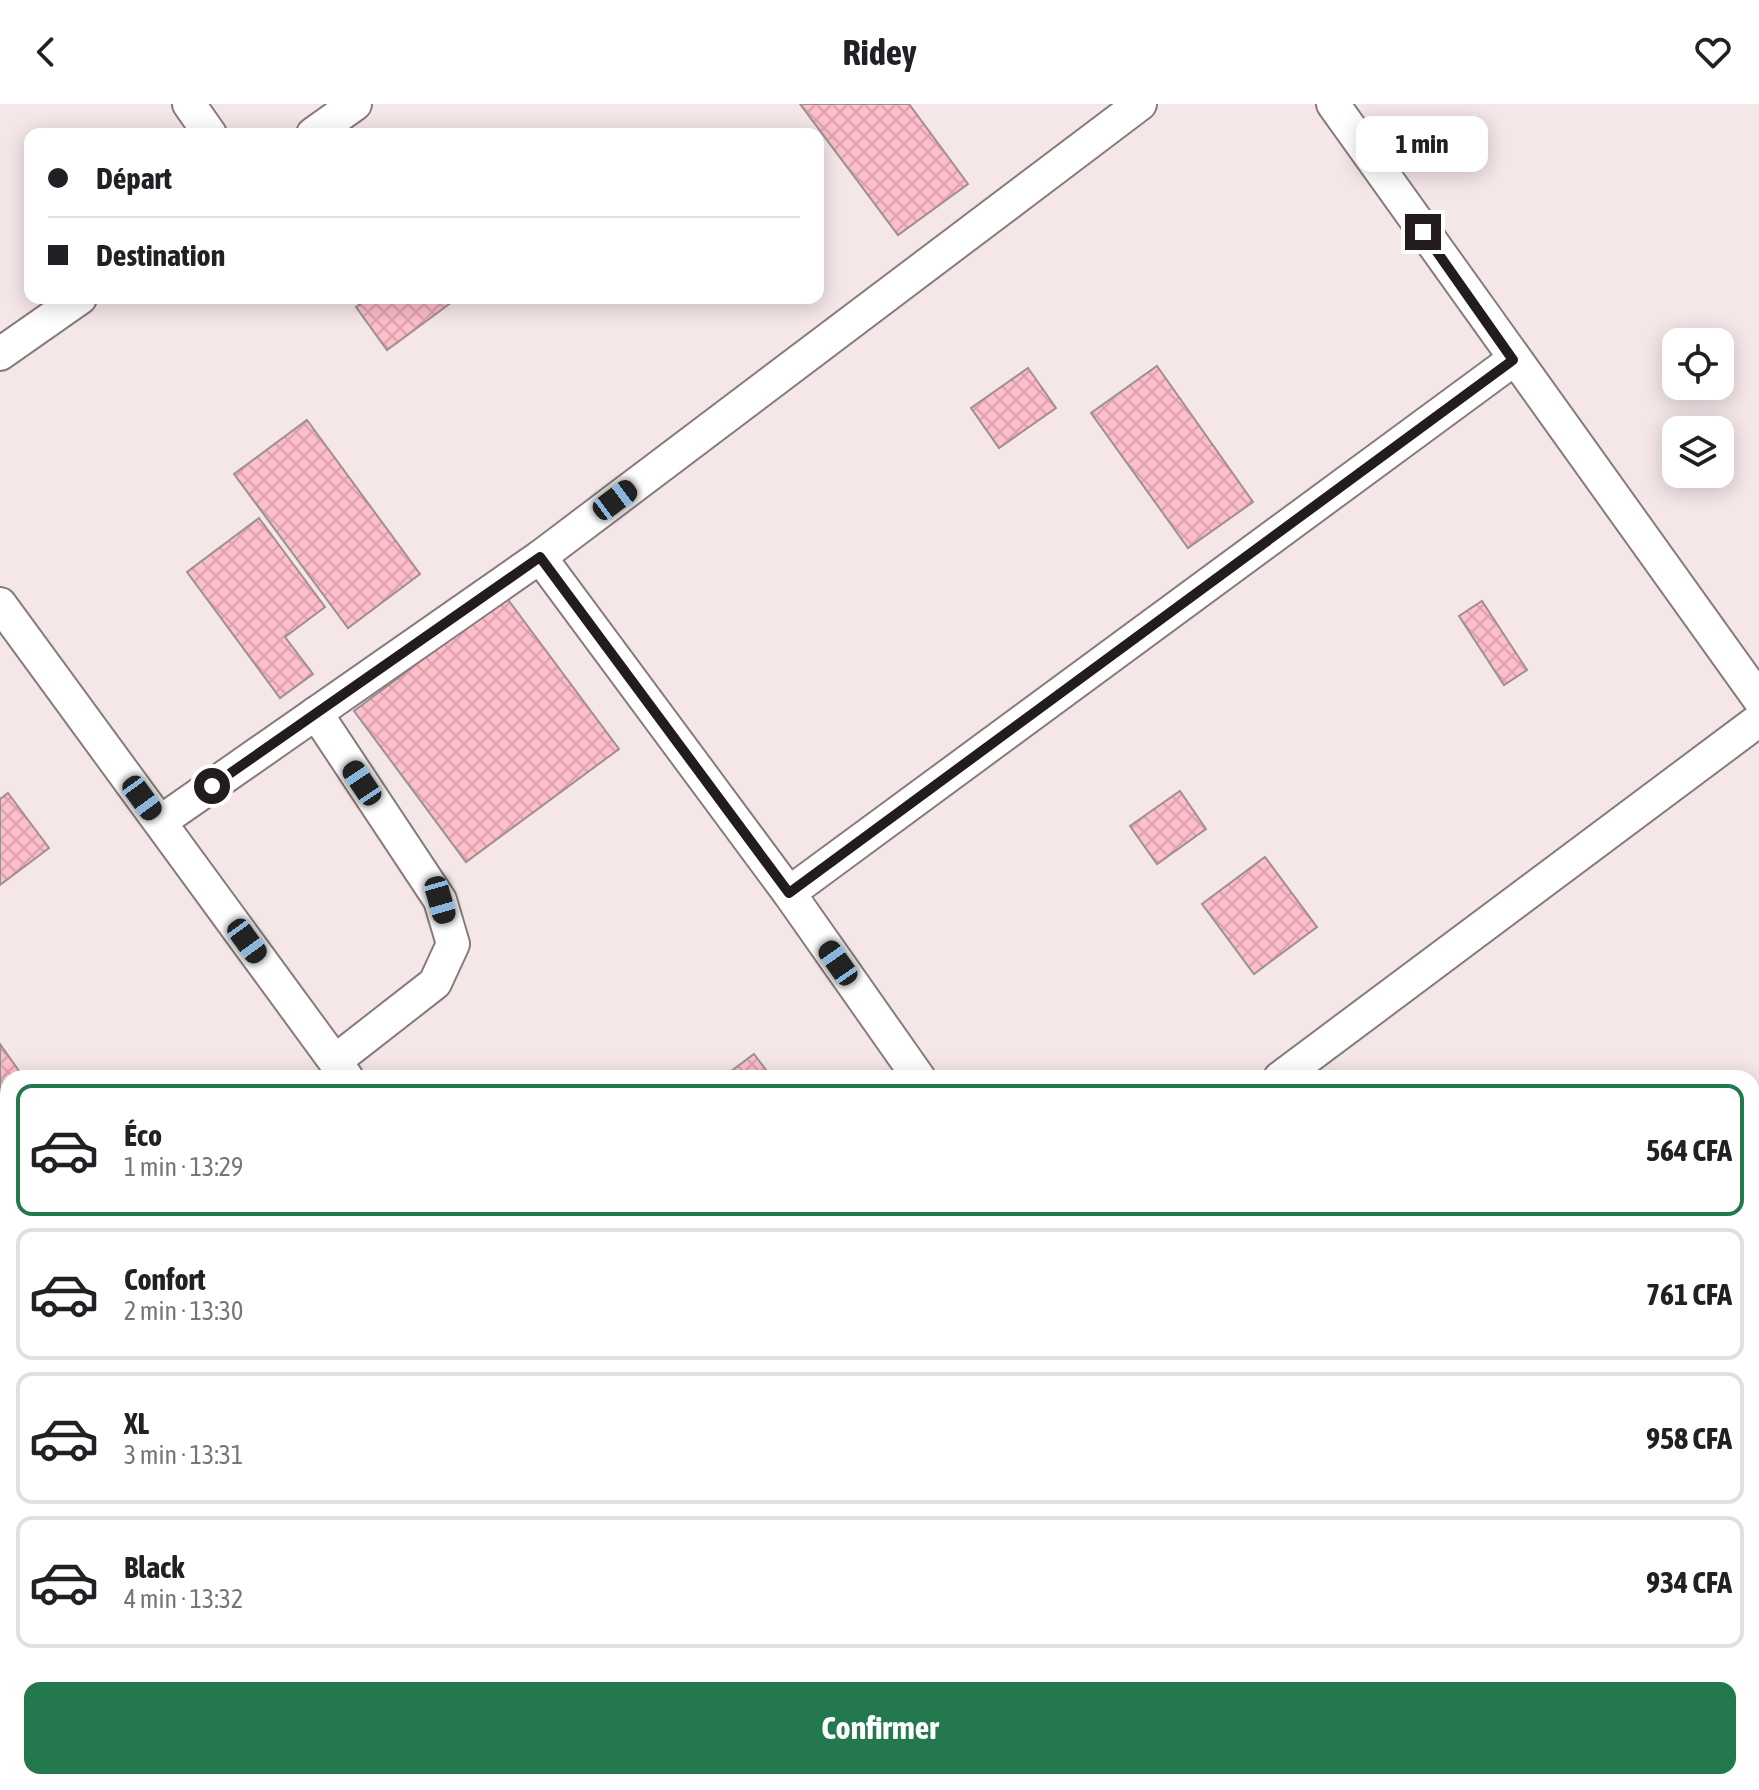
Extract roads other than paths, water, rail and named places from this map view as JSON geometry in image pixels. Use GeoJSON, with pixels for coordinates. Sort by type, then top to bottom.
{"type":"FeatureCollection","features":[{"type":"Feature","properties":{"kind":"street"},"geometry":{"type":"LineString","coordinates":[[189,104],[206,128]]}},
{"type":"Feature","properties":{"kind":"street"},"geometry":{"type":"LineString","coordinates":[[321,128],[355,104]]}},
{"type":"Feature","properties":{"kind":"street"},"geometry":{"type":"LineString","coordinates":[[160,822],[540,557],[1140,104]]}},
{"type":"Feature","properties":{"kind":"street"},"geometry":{"type":"LineString","coordinates":[[1333,104],[1513,360],[1759,699]]}},
{"type":"Feature","properties":{"kind":"street"},"geometry":{"type":"LineString","coordinates":[[0,354],[71,304]]}},
{"type":"Feature","properties":{"kind":"street"},"geometry":{"type":"LineString","coordinates":[[789,893],[1513,360]]}},
{"type":"Feature","properties":{"kind":"street"},"geometry":{"type":"LineString","coordinates":[[540,557],[789,893],[913,1070]]}},
{"type":"Feature","properties":{"kind":"street"},"geometry":{"type":"LineString","coordinates":[[0,604],[341,1069],[435,983],[453,944],[440,900],[316,713]]}},
{"type":"Feature","properties":{"kind":"street"},"geometry":{"type":"LineString","coordinates":[[1291,1070],[1759,720]]}}]}
